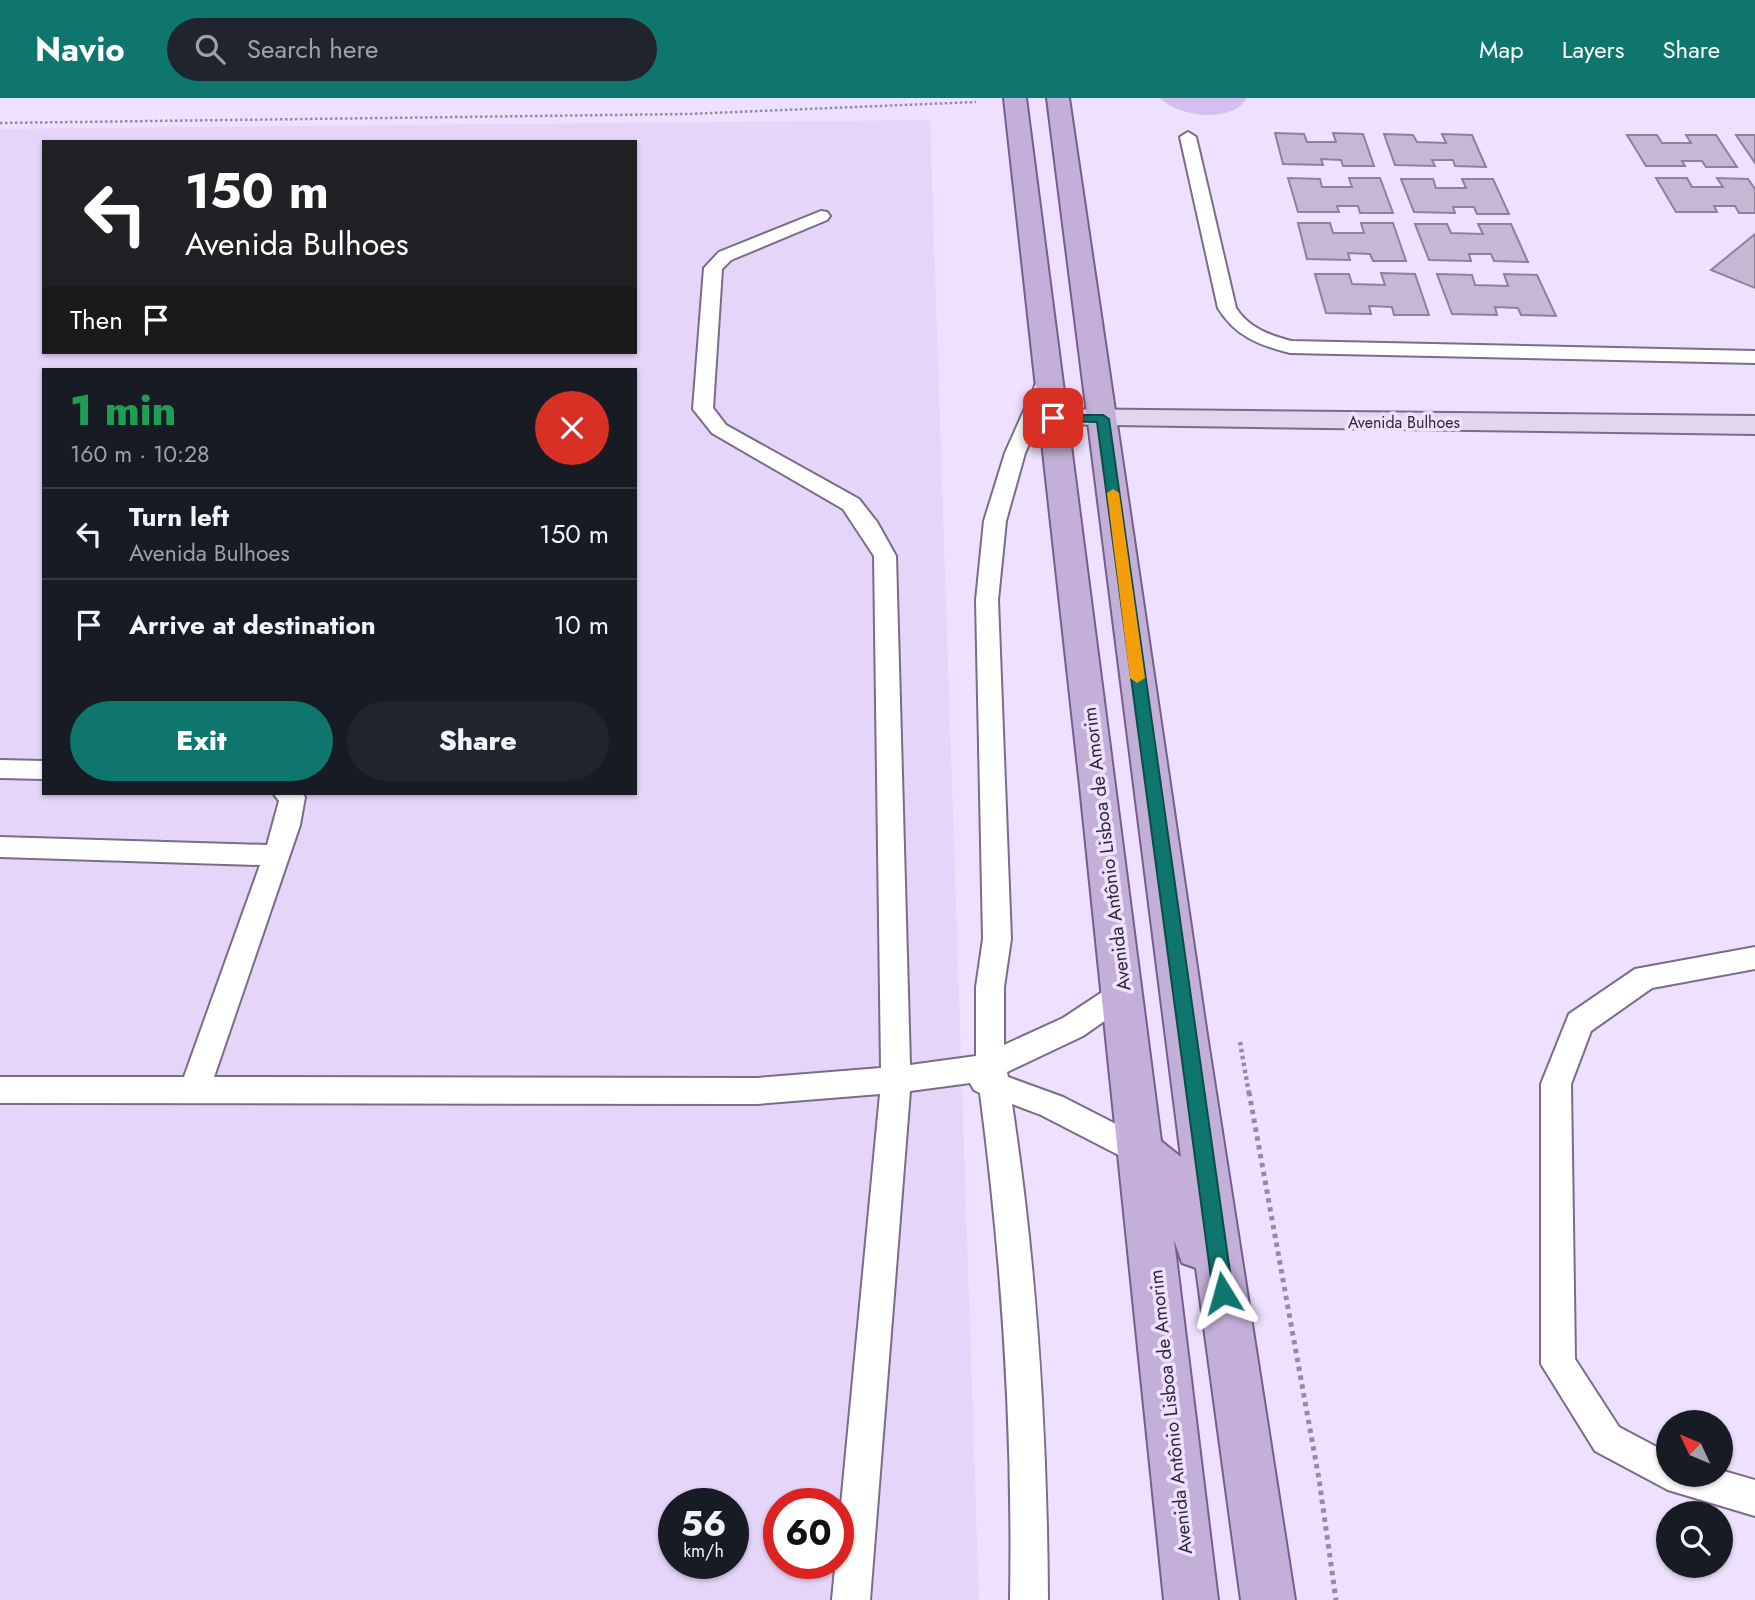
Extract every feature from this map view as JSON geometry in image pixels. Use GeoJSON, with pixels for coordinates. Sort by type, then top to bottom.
{"type":"FeatureCollection","features":[{"type":"Feature","properties":{"kind":"main road"},"geometry":{"type":"LineString","coordinates":[[1058,98],[1268,1600]]}},
{"type":"Feature","properties":{"kind":"main road","name":"Avenida Antônio Lisboa de Amorim"},"geometry":{"type":"LineString","coordinates":[[1015,99],[1123,993],[1191,1600]]}},
{"type":"Feature","properties":{"kind":"main road"},"geometry":{"type":"LineString","coordinates":[[1123,993],[1134,976],[1148,927],[1153,850],[1150,769]]}},
{"type":"Feature","properties":{"kind":"main road"},"geometry":{"type":"LineString","coordinates":[[1140,1152],[1156,1160],[1168,1173],[1191,1214],[1238,1394]]}},
{"type":"Feature","properties":{"kind":"street","name":"Avenida Bulhoes"},"geometry":{"type":"LineString","coordinates":[[1053,418],[1755,425]]}},
{"type":"Feature","properties":{"kind":"lane"},"geometry":{"type":"LineString","coordinates":[[1188,137],[1227,307],[1233,321],[1253,336],[1290,347],[1755,357]]}},
{"type":"Feature","properties":{"kind":"lane"},"geometry":{"type":"LineString","coordinates":[[821,216],[725,257],[713,268],[703,409],[719,429],[851,504],[869,527],[885,556],[896,1079],[851,1600]]}},
{"type":"Feature","properties":{"kind":"lane"},"geometry":{"type":"LineString","coordinates":[[1028,1600],[1030,1493],[1020,1312],[994,1074],[989,989],[997,939],[987,600],[995,521],[1014,453],[1048,380]]}},
{"type":"Feature","properties":{"kind":"lane"},"geometry":{"type":"LineString","coordinates":[[0,769],[42,770]]}},
{"type":"Feature","properties":{"kind":"lane"},"geometry":{"type":"LineString","coordinates":[[194,1092],[287,825],[292,797],[289,795]]}},
{"type":"Feature","properties":{"kind":"lane"},"geometry":{"type":"LineString","coordinates":[[0,847],[275,855]]}},
{"type":"Feature","properties":{"kind":"lane"},"geometry":{"type":"LineString","coordinates":[[1656,1466],[1607,1439],[1558,1364],[1556,1084],[1579,1023],[1645,977],[1755,958]]}},
{"type":"Feature","properties":{"kind":"lane"},"geometry":{"type":"LineString","coordinates":[[0,1090],[757,1091],[948,1075],[994,1074],[1073,1027],[1123,993]]}},
{"type":"Feature","properties":{"kind":"lane"},"geometry":{"type":"LineString","coordinates":[[994,1074],[1140,1152]]}},
{"type":"Feature","properties":{"kind":"lane"},"geometry":{"type":"LineString","coordinates":[[1722,1488],[1755,1498]]}},
{"type":"Feature","properties":{"kind":"path"},"geometry":{"type":"LineString","coordinates":[[0,123],[687,114],[1015,99]]}},
{"type":"Feature","properties":{"kind":"shaded area"},"geometry":{"type":"Polygon","coordinates":[[[1160,98],[1247,98],[1230,112],[1205,115],[1179,110],[1160,98]]]}},
{"type":"Feature","properties":{"kind":"shaded area"},"geometry":{"type":"Polygon","coordinates":[[[930,120],[979,1600],[0,1600],[0,129],[930,120]]]}},
{"type":"Feature","properties":{"kind":"building"},"geometry":{"type":"Polygon","coordinates":[[[1275,133],[1304,134],[1307,142],[1336,142],[1333,133],[1363,134],[1374,166],[1343,166],[1341,160],[1321,159],[1323,165],[1283,164],[1275,133]]]}},
{"type":"Feature","properties":{"kind":"building"},"geometry":{"type":"Polygon","coordinates":[[[1384,134],[1413,135],[1417,142],[1446,143],[1442,134],[1472,135],[1486,167],[1455,166],[1453,160],[1432,160],[1435,166],[1395,165],[1384,134]]]}},
{"type":"Feature","properties":{"kind":"building"},"geometry":{"type":"Polygon","coordinates":[[[1627,135],[1657,135],[1662,143],[1691,143],[1686,135],[1716,135],[1737,167],[1706,167],[1702,161],[1682,161],[1685,166],[1646,166],[1627,135]]]}},
{"type":"Feature","properties":{"kind":"building"},"geometry":{"type":"Polygon","coordinates":[[[1736,135],[1755,135],[1755,163],[1736,135]]]}},
{"type":"Feature","properties":{"kind":"building"},"geometry":{"type":"Polygon","coordinates":[[[1288,178],[1320,179],[1322,187],[1352,187],[1349,178],[1380,178],[1393,213],[1360,213],[1358,206],[1337,206],[1339,212],[1298,212],[1288,178]]]}},
{"type":"Feature","properties":{"kind":"building"},"geometry":{"type":"Polygon","coordinates":[[[1656,178],[1687,178],[1692,187],[1723,187],[1717,178],[1748,179],[1755,189],[1755,213],[1739,213],[1735,206],[1714,206],[1717,212],[1676,212],[1656,178]]]}},
{"type":"Feature","properties":{"kind":"building"},"geometry":{"type":"Polygon","coordinates":[[[1401,179],[1433,179],[1436,188],[1466,188],[1462,179],[1493,179],[1509,214],[1477,214],[1474,207],[1453,207],[1455,213],[1414,212],[1401,179]]]}},
{"type":"Feature","properties":{"kind":"building"},"geometry":{"type":"Polygon","coordinates":[[[1298,223],[1330,223],[1333,233],[1364,233],[1361,223],[1393,223],[1406,261],[1373,261],[1370,254],[1348,253],[1350,260],[1307,259],[1298,223]]]}},
{"type":"Feature","properties":{"kind":"building"},"geometry":{"type":"Polygon","coordinates":[[[1415,224],[1447,224],[1451,233],[1483,234],[1478,224],[1511,224],[1528,262],[1494,261],[1491,254],[1469,254],[1471,261],[1429,260],[1415,224]]]}},
{"type":"Feature","properties":{"kind":"building"},"geometry":{"type":"Polygon","coordinates":[[[1755,234],[1755,288],[1711,270],[1755,234]]]}},
{"type":"Feature","properties":{"kind":"building"},"geometry":{"type":"Polygon","coordinates":[[[1381,273],[1415,274],[1429,315],[1394,315],[1392,307],[1369,306],[1371,314],[1326,313],[1315,274],[1349,274],[1352,284],[1385,285],[1381,273]]]}},
{"type":"Feature","properties":{"kind":"building"},"geometry":{"type":"Polygon","coordinates":[[[1437,274],[1472,275],[1475,285],[1508,286],[1504,274],[1537,275],[1556,316],[1521,315],[1518,308],[1495,307],[1497,315],[1452,314],[1437,274]]]}},
{"type":"Feature","properties":{"kind":"slow traffic"},"geometry":{"type":"LineString","coordinates":[[1113,493],[1137,678]]}},
{"type":"Feature","properties":{"kind":"route"},"geometry":{"type":"LineString","coordinates":[[1053,418],[1103,419],[1223,1293]]}}]}
